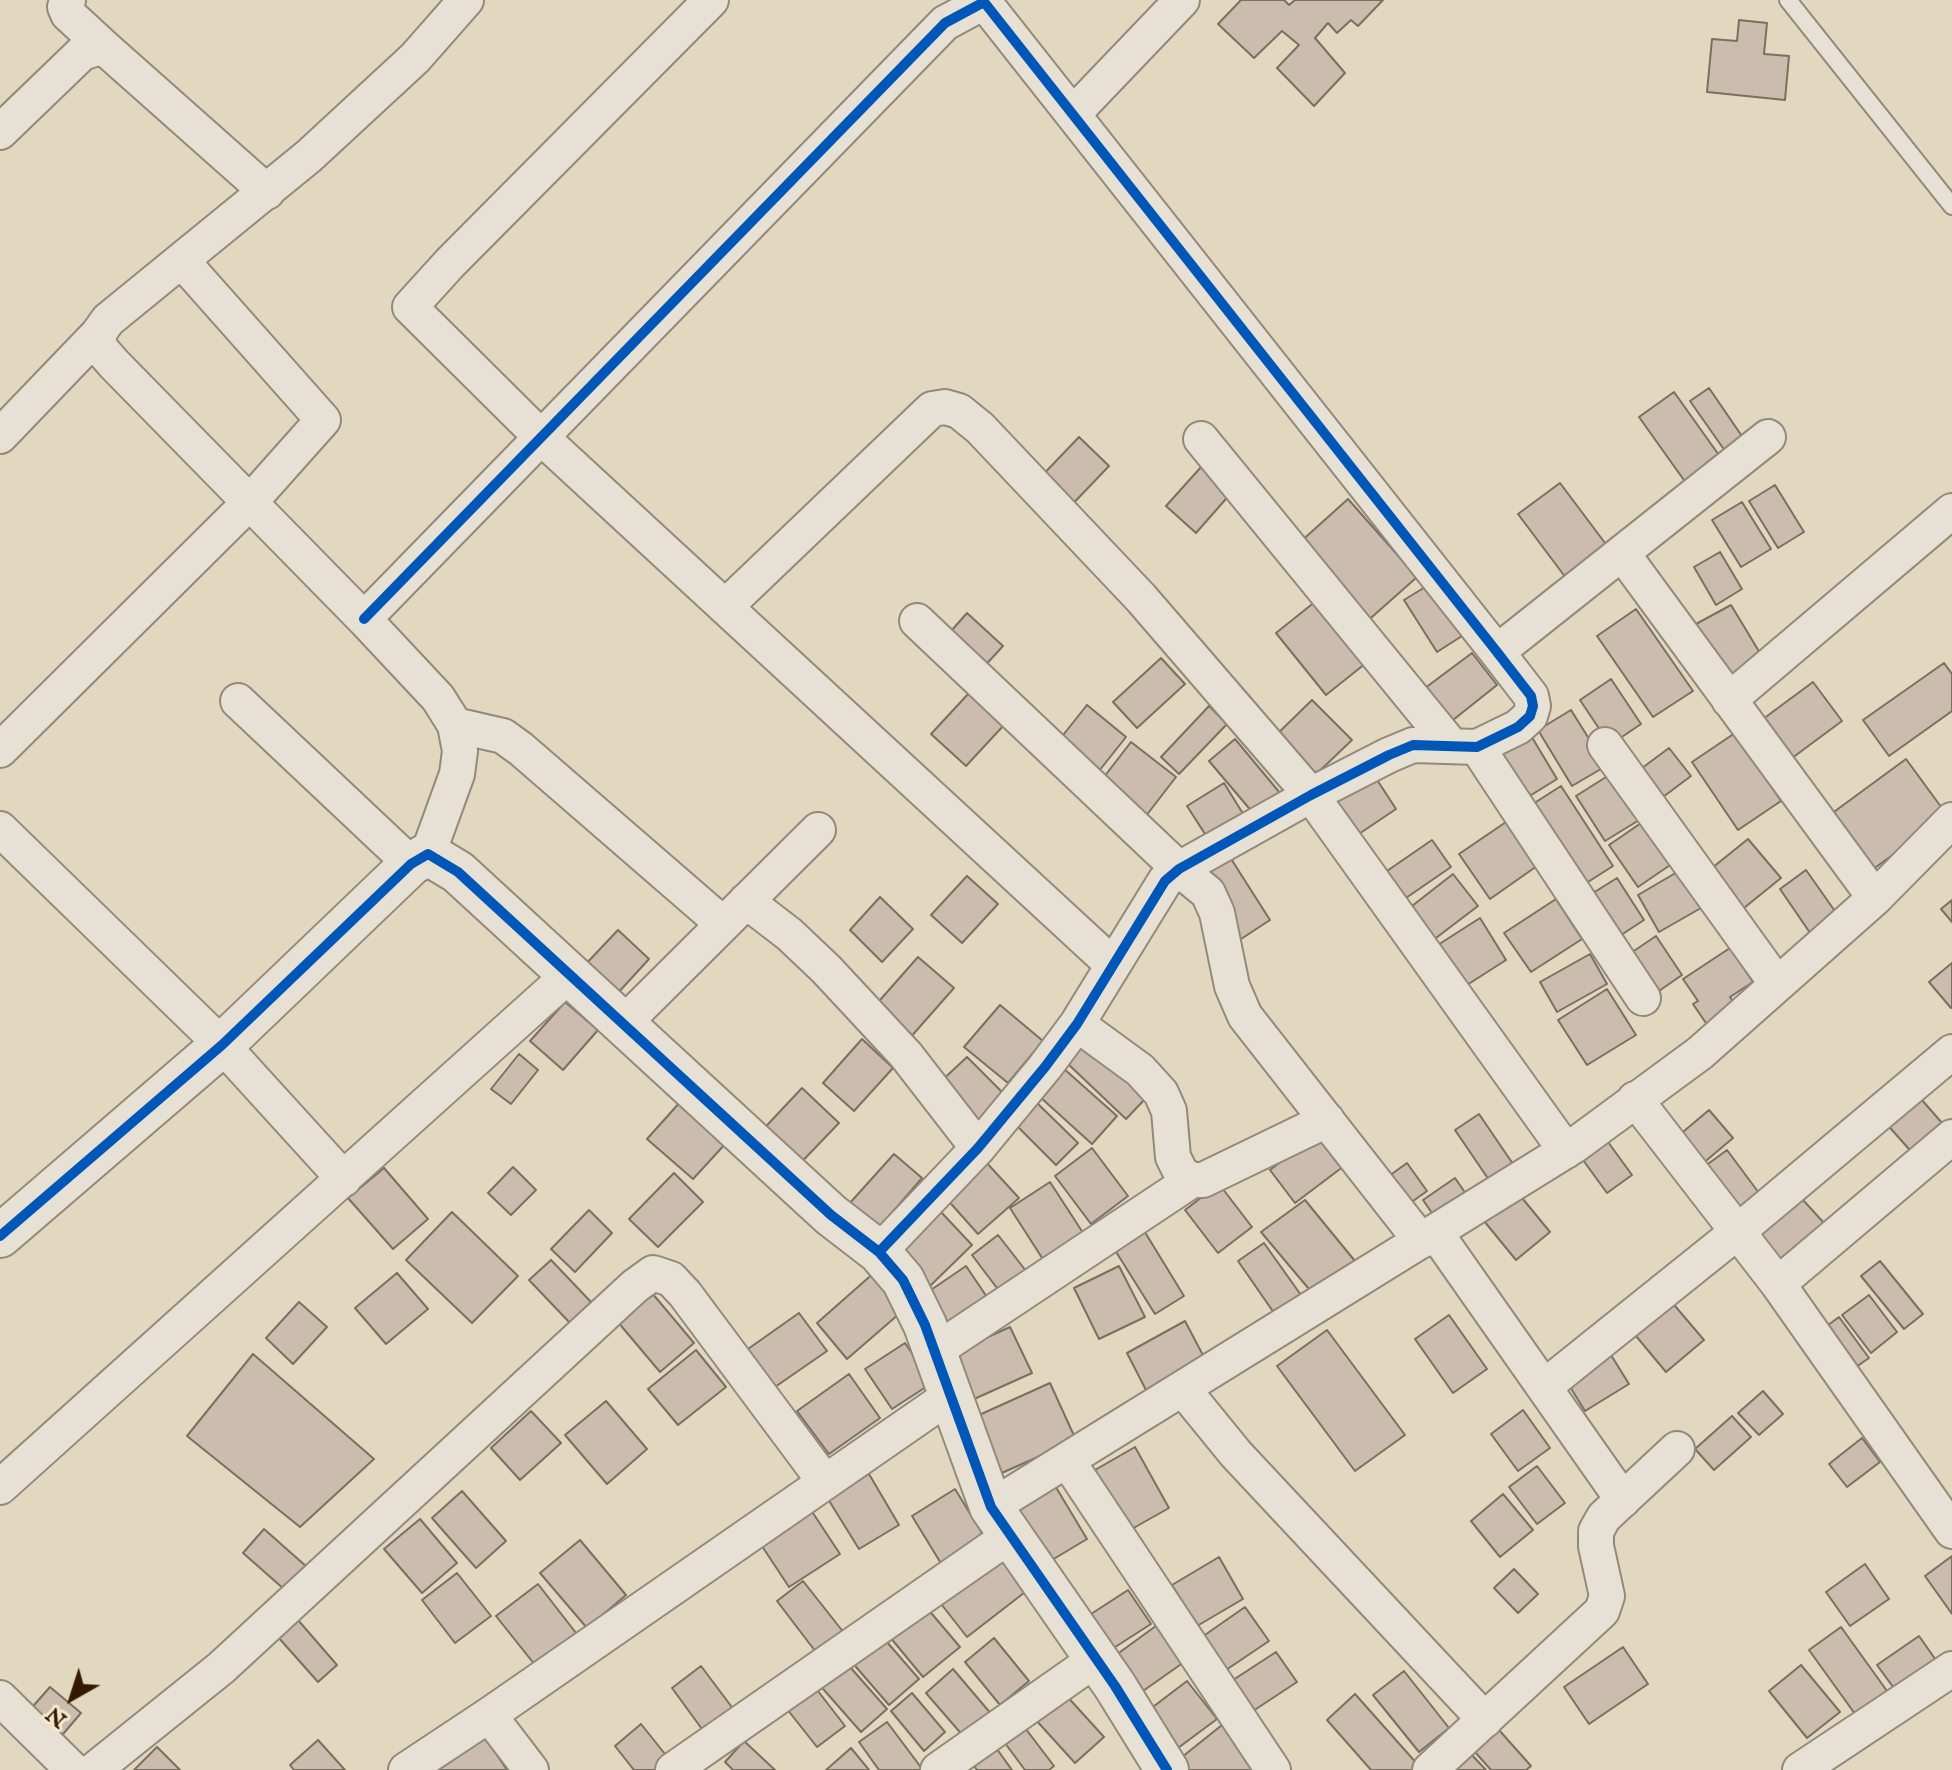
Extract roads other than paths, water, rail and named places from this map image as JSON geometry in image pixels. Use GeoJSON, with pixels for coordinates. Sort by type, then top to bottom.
{"type":"FeatureCollection","features":[{"type":"Feature","properties":{"kind":"street"},"geometry":{"type":"LineString","coordinates":[[68,0],[65,7],[68,14],[267,192]]}},
{"type":"Feature","properties":{"kind":"street"},"geometry":{"type":"LineString","coordinates":[[0,436],[108,320],[309,156],[415,58],[466,0]]}},
{"type":"Feature","properties":{"kind":"street"},"geometry":{"type":"LineString","coordinates":[[711,0],[410,307],[542,438],[1112,964]]}},
{"type":"Feature","properties":{"kind":"street"},"geometry":{"type":"LineString","coordinates":[[1073,114],[1182,0]]}},
{"type":"Feature","properties":{"kind":"street"},"geometry":{"type":"LineString","coordinates":[[364,619],[945,23],[983,1],[1497,652],[1531,696],[1533,706],[1530,716],[1518,727],[1464,746],[1413,745],[1311,795],[1179,869],[1156,892],[1077,1024],[978,1148],[879,1252]]}},
{"type":"Feature","properties":{"kind":"street"},"geometry":{"type":"LineString","coordinates":[[0,132],[82,53],[97,48],[106,49]]}},
{"type":"Feature","properties":{"kind":"street"},"geometry":{"type":"LineString","coordinates":[[0,750],[250,502],[323,420],[182,261]]}},
{"type":"Feature","properties":{"kind":"street"},"geometry":{"type":"LineString","coordinates":[[0,1236],[222,1045],[420,859],[457,774],[460,751],[455,725],[438,698],[114,364],[100,348],[98,334]]}},
{"type":"Feature","properties":{"kind":"street"},"geometry":{"type":"LineString","coordinates":[[725,607],[932,409],[945,407],[959,411],[980,428],[1141,598],[1311,795],[1566,1151]]}},
{"type":"Feature","properties":{"kind":"street"},"geometry":{"type":"LineString","coordinates":[[1497,652],[1768,437]]}},
{"type":"Feature","properties":{"kind":"street"},"geometry":{"type":"LineString","coordinates":[[1201,439],[1464,746],[1643,998]]}},
{"type":"Feature","properties":{"kind":"street"},"geometry":{"type":"LineString","coordinates":[[1729,700],[1952,511]]}},
{"type":"Feature","properties":{"kind":"street"},"geometry":{"type":"LineString","coordinates":[[1622,553],[1875,898]]}},
{"type":"Feature","properties":{"kind":"street"},"geometry":{"type":"LineString","coordinates":[[917,621],[1208,893],[1217,913],[1232,986],[1245,1016],[1327,1120],[1428,1237],[1544,1387],[1623,1500]]}},
{"type":"Feature","properties":{"kind":"street"},"geometry":{"type":"LineString","coordinates":[[238,701],[420,859],[458,872],[831,1215],[879,1252],[903,1280],[935,1351],[1001,1521],[1096,1659],[1167,1770]]}},
{"type":"Feature","properties":{"kind":"street"},"geometry":{"type":"LineString","coordinates":[[455,725],[503,736],[735,913],[789,934],[906,1055],[978,1148]]}},
{"type":"Feature","properties":{"kind":"street"},"geometry":{"type":"LineString","coordinates":[[1605,745],[1777,984]]}},
{"type":"Feature","properties":{"kind":"street"},"geometry":{"type":"LineString","coordinates":[[673,1770],[1001,1521],[1067,1460],[1566,1151],[1700,1053],[1875,898],[1952,820]]}},
{"type":"Feature","properties":{"kind":"street"},"geometry":{"type":"LineString","coordinates":[[0,829],[222,1045],[344,1179]]}},
{"type":"Feature","properties":{"kind":"street"},"geometry":{"type":"LineString","coordinates":[[624,1023],[818,830]]}},
{"type":"Feature","properties":{"kind":"street"},"geometry":{"type":"LineString","coordinates":[[0,1487],[569,975]]}},
{"type":"Feature","properties":{"kind":"street"},"geometry":{"type":"LineString","coordinates":[[1077,1024],[1140,1070],[1161,1093],[1169,1111],[1173,1157],[1181,1173],[1192,1180],[1203,1180],[1327,1120]]}},
{"type":"Feature","properties":{"kind":"street"},"geometry":{"type":"LineString","coordinates":[[1544,1387],[1736,1233],[1952,1052]]}},
{"type":"Feature","properties":{"kind":"street"},"geometry":{"type":"LineString","coordinates":[[1635,1099],[1778,1284],[1952,1531]]}},
{"type":"Feature","properties":{"kind":"street"},"geometry":{"type":"LineString","coordinates":[[1778,1284],[1952,1137]]}},
{"type":"Feature","properties":{"kind":"street"},"geometry":{"type":"LineString","coordinates":[[935,1351],[1192,1180]]}},
{"type":"Feature","properties":{"kind":"street"},"geometry":{"type":"LineString","coordinates":[[94,1770],[221,1668],[635,1286],[653,1273],[671,1279],[685,1294],[825,1482]]}},
{"type":"Feature","properties":{"kind":"street"},"geometry":{"type":"LineString","coordinates":[[1183,1389],[1236,1454],[1485,1720]]}},
{"type":"Feature","properties":{"kind":"street"},"geometry":{"type":"LineString","coordinates":[[406,1770],[951,1395]]}},
{"type":"Feature","properties":{"kind":"street"},"geometry":{"type":"LineString","coordinates":[[1430,1770],[1602,1611],[1607,1596],[1596,1546],[1596,1531],[1604,1517],[1677,1449]]}},
{"type":"Feature","properties":{"kind":"street"},"geometry":{"type":"LineString","coordinates":[[1067,1460],[1273,1770]]}},
{"type":"Feature","properties":{"kind":"street"},"geometry":{"type":"LineString","coordinates":[[938,1770],[1096,1659]]}},
{"type":"Feature","properties":{"kind":"street"},"geometry":{"type":"LineString","coordinates":[[1800,1770],[1952,1669]]}},
{"type":"Feature","properties":{"kind":"street"},"geometry":{"type":"LineString","coordinates":[[0,1698],[73,1770]]}},
{"type":"Feature","properties":{"kind":"street"},"geometry":{"type":"LineString","coordinates":[[489,1715],[531,1770]]}},
{"type":"Feature","properties":{"kind":"lane"},"geometry":{"type":"LineString","coordinates":[[1788,0],[1952,206]]}}]}
